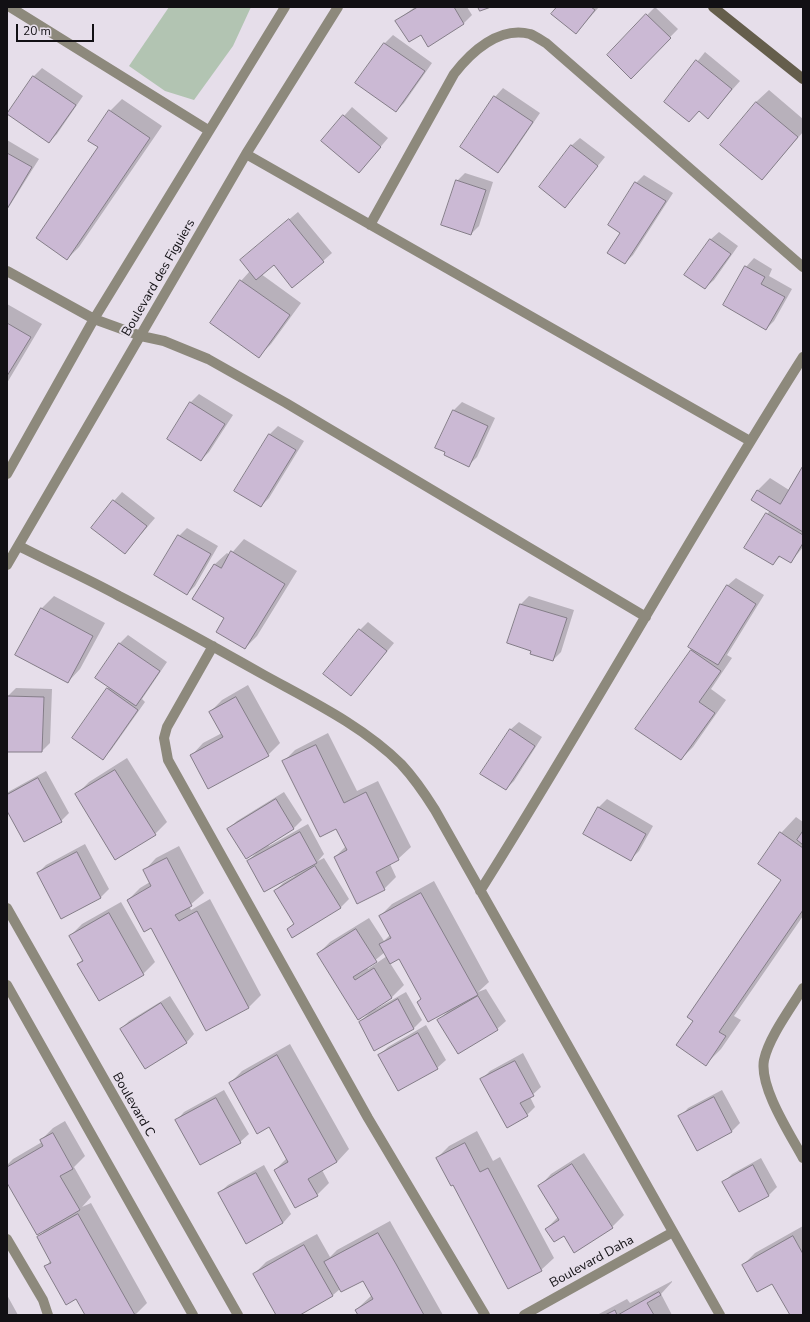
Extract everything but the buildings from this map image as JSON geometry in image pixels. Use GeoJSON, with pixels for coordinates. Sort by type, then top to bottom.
{"type":"FeatureCollection","features":[{"type":"Feature","properties":{"kind":"main road"},"geometry":{"type":"LineString","coordinates":[[713,7],[803,79]]}},
{"type":"Feature","properties":{"kind":"street"},"geometry":{"type":"LineString","coordinates":[[10,7],[208,130]]}},
{"type":"Feature","properties":{"kind":"street"},"geometry":{"type":"LineString","coordinates":[[7,474],[94,319],[208,130],[285,7]]}},
{"type":"Feature","properties":{"kind":"street","name":"Boulevard des Figuiers"},"geometry":{"type":"LineString","coordinates":[[7,565],[246,154],[338,7]]}},
{"type":"Feature","properties":{"kind":"street"},"geometry":{"type":"LineString","coordinates":[[370,225],[454,74],[466,59],[484,44],[499,36],[529,34],[546,43],[803,267]]}},
{"type":"Feature","properties":{"kind":"street"},"geometry":{"type":"LineString","coordinates":[[246,154],[750,441]]}},
{"type":"Feature","properties":{"kind":"street"},"geometry":{"type":"LineString","coordinates":[[7,271],[94,319],[141,336],[179,346],[235,374],[646,617]]}},
{"type":"Feature","properties":{"kind":"street"},"geometry":{"type":"LineString","coordinates":[[480,891],[525,820],[750,441],[803,357]]}},
{"type":"Feature","properties":{"kind":"street"},"geometry":{"type":"LineString","coordinates":[[19,546],[117,595],[213,646],[347,723],[381,746],[401,765],[420,786],[435,810],[720,1315]]}},
{"type":"Feature","properties":{"kind":"street"},"geometry":{"type":"LineString","coordinates":[[213,646],[167,727],[164,738],[168,760],[368,1118],[485,1315]]}},
{"type":"Feature","properties":{"kind":"street","name":"Boulevard C"},"geometry":{"type":"LineString","coordinates":[[7,908],[238,1315]]}},
{"type":"Feature","properties":{"kind":"street"},"geometry":{"type":"LineString","coordinates":[[7,985],[193,1315]]}},
{"type":"Feature","properties":{"kind":"street"},"geometry":{"type":"LineString","coordinates":[[803,988],[771,1041],[764,1060],[764,1075],[768,1090],[803,1158]]}},
{"type":"Feature","properties":{"kind":"street","name":"Boulevard Daha"},"geometry":{"type":"LineString","coordinates":[[524,1315],[673,1232]]}},
{"type":"Feature","properties":{"kind":"street"},"geometry":{"type":"LineString","coordinates":[[7,1239],[43,1300],[48,1315]]}},
{"type":"Feature","properties":{"kind":"green space"},"geometry":{"type":"Polygon","coordinates":[[[169,7],[251,7],[233,46],[194,100],[165,91],[129,66],[169,7]]]}}]}
